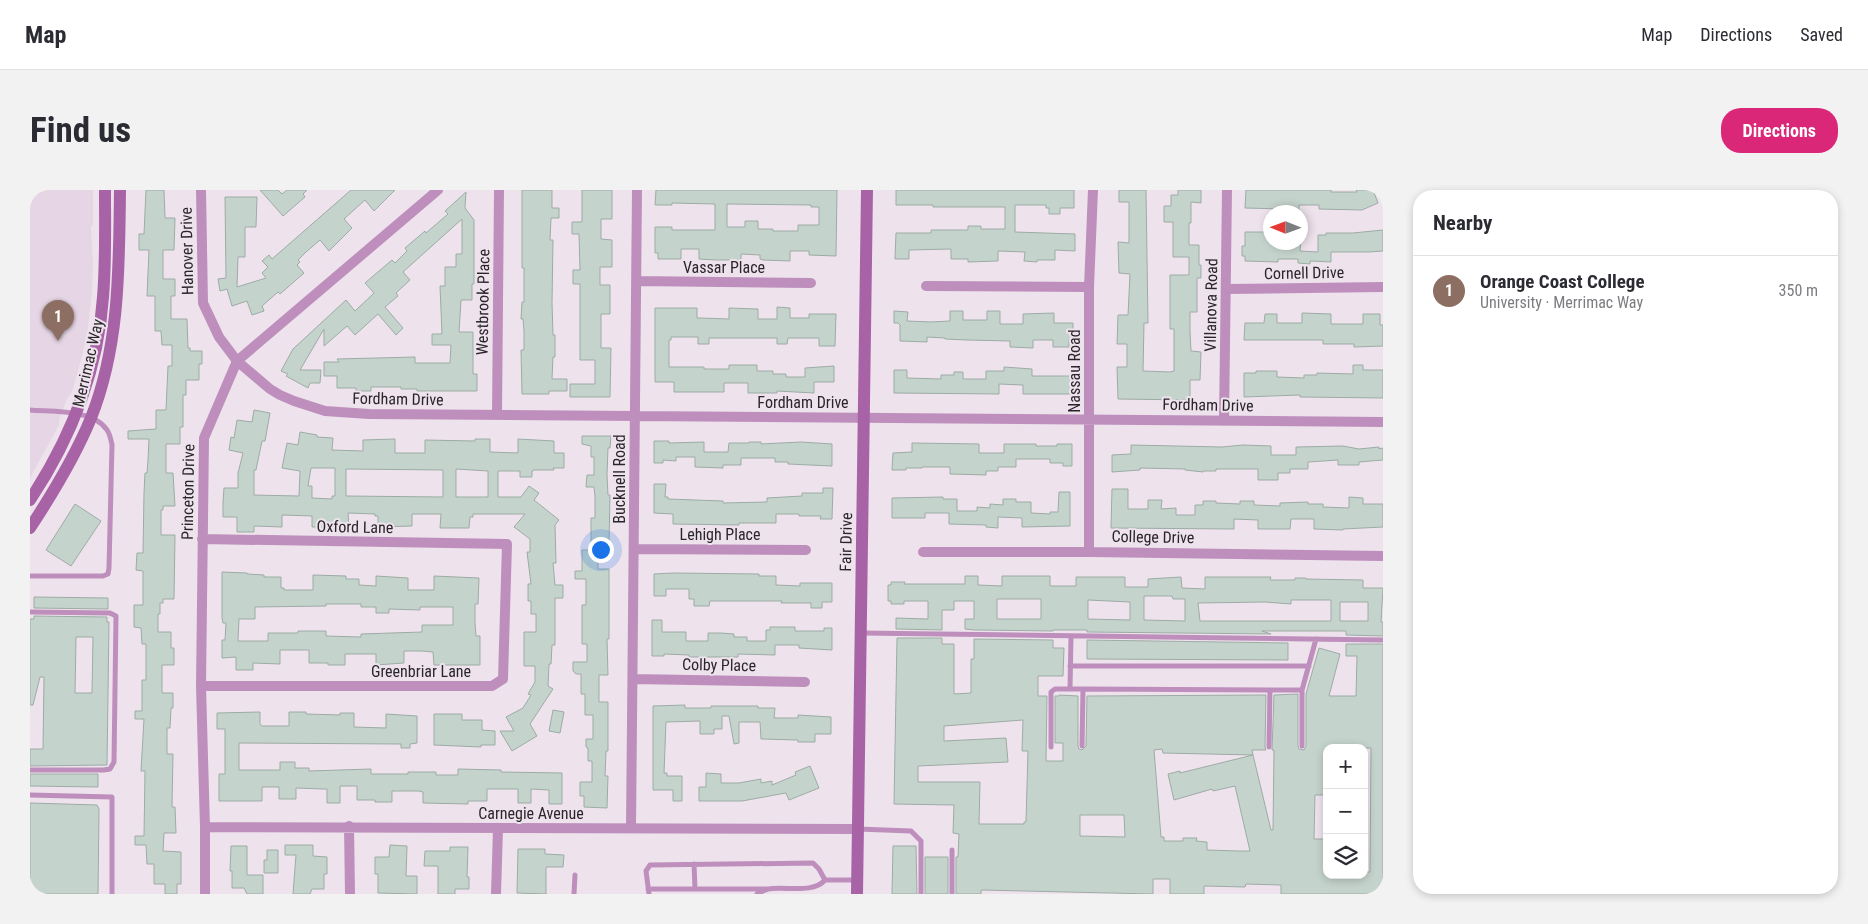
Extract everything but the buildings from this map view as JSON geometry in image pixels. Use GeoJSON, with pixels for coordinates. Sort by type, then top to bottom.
{"type":"FeatureCollection","features":[{"type":"Feature","properties":{"kind":"main road","name":"Merrimac Way"},"geometry":{"type":"LineString","coordinates":[[30,500],[62,447],[78,414],[89,378],[98,339],[104,297],[105,190]]}},
{"type":"Feature","properties":{"kind":"main road","name":"Merrimac Way"},"geometry":{"type":"LineString","coordinates":[[30,528],[77,450],[91,418],[102,383],[114,327],[118,274],[120,190]]}},
{"type":"Feature","properties":{"kind":"main road","name":"Fair Drive"},"geometry":{"type":"LineString","coordinates":[[857,894],[867,190]]}},
{"type":"Feature","properties":{"kind":"street","name":"Hanover Drive"},"geometry":{"type":"LineString","coordinates":[[201,190],[203,303],[219,337],[238,361]]}},
{"type":"Feature","properties":{"kind":"street","name":"Princeton Drive"},"geometry":{"type":"LineString","coordinates":[[205,894],[206,827],[201,686],[204,438],[225,386],[238,361],[438,190]]}},
{"type":"Feature","properties":{"kind":"street","name":"Westbrook Place"},"geometry":{"type":"LineString","coordinates":[[497,415],[499,190]]}},
{"type":"Feature","properties":{"kind":"street","name":"Bucknell Road"},"geometry":{"type":"LineString","coordinates":[[631,828],[637,190]]}},
{"type":"Feature","properties":{"kind":"street","name":"Nassau Road"},"geometry":{"type":"LineString","coordinates":[[1089,552],[1089,287],[1093,190]]}},
{"type":"Feature","properties":{"kind":"street","name":"Villanova Road"},"geometry":{"type":"LineString","coordinates":[[1224,421],[1227,190]]}},
{"type":"Feature","properties":{"kind":"street","name":"Vassar Place"},"geometry":{"type":"LineString","coordinates":[[636,282],[812,283]]}},
{"type":"Feature","properties":{"kind":"street"},"geometry":{"type":"LineString","coordinates":[[926,286],[1089,287]]}},
{"type":"Feature","properties":{"kind":"street","name":"Cornell Drive"},"geometry":{"type":"LineString","coordinates":[[1226,289],[1383,287]]}},
{"type":"Feature","properties":{"kind":"street","name":"Fordham Drive"},"geometry":{"type":"LineString","coordinates":[[238,361],[270,389],[294,402],[324,411],[368,414],[1383,422]]}},
{"type":"Feature","properties":{"kind":"street","name":"Oxford Lane"},"geometry":{"type":"LineString","coordinates":[[202,539],[507,544]]}},
{"type":"Feature","properties":{"kind":"street","name":"Greenbriar Lane"},"geometry":{"type":"LineString","coordinates":[[201,686],[492,686],[503,679],[507,544]]}},
{"type":"Feature","properties":{"kind":"street","name":"Lehigh Place"},"geometry":{"type":"LineString","coordinates":[[634,550],[806,550]]}},
{"type":"Feature","properties":{"kind":"street","name":"College Drive"},"geometry":{"type":"LineString","coordinates":[[923,552],[1383,556]]}},
{"type":"Feature","properties":{"kind":"street","name":"Colby Place"},"geometry":{"type":"LineString","coordinates":[[633,678],[805,682]]}},
{"type":"Feature","properties":{"kind":"street"},"geometry":{"type":"LineString","coordinates":[[349,826],[350,894]]}},
{"type":"Feature","properties":{"kind":"street","name":"Carnegie Avenue"},"geometry":{"type":"LineString","coordinates":[[206,827],[857,829]]}},
{"type":"Feature","properties":{"kind":"street"},"geometry":{"type":"LineString","coordinates":[[496,894],[498,828]]}},
{"type":"Feature","properties":{"kind":"lane"},"geometry":{"type":"LineString","coordinates":[[30,410],[78,414],[91,418],[106,427],[112,445],[108,574],[103,576],[30,576]]}},
{"type":"Feature","properties":{"kind":"lane"},"geometry":{"type":"LineString","coordinates":[[30,612],[110,613],[116,616],[114,762],[110,769],[104,770],[30,770]]}},
{"type":"Feature","properties":{"kind":"lane"},"geometry":{"type":"LineString","coordinates":[[861,633],[1383,640]]}},
{"type":"Feature","properties":{"kind":"lane"},"geometry":{"type":"LineString","coordinates":[[1070,636],[1070,689]]}},
{"type":"Feature","properties":{"kind":"lane"},"geometry":{"type":"LineString","coordinates":[[1302,746],[1302,690],[1316,639]]}},
{"type":"Feature","properties":{"kind":"lane"},"geometry":{"type":"LineString","coordinates":[[1070,666],[1309,666]]}},
{"type":"Feature","properties":{"kind":"lane"},"geometry":{"type":"LineString","coordinates":[[1051,747],[1051,692],[1055,689],[1302,690]]}},
{"type":"Feature","properties":{"kind":"lane"},"geometry":{"type":"LineString","coordinates":[[1082,746],[1083,689]]}},
{"type":"Feature","properties":{"kind":"lane"},"geometry":{"type":"LineString","coordinates":[[1269,747],[1270,690]]}},
{"type":"Feature","properties":{"kind":"lane"},"geometry":{"type":"LineString","coordinates":[[30,795],[112,797],[112,894]]}},
{"type":"Feature","properties":{"kind":"lane"},"geometry":{"type":"LineString","coordinates":[[857,829],[910,832],[922,841],[922,894]]}},
{"type":"Feature","properties":{"kind":"lane"},"geometry":{"type":"LineString","coordinates":[[952,850],[952,894]]}},
{"type":"Feature","properties":{"kind":"lane"},"geometry":{"type":"LineString","coordinates":[[813,863],[819,869],[824,880],[821,886],[814,890],[695,889],[648,891],[646,871],[650,865],[813,863]]}},
{"type":"Feature","properties":{"kind":"lane"},"geometry":{"type":"LineString","coordinates":[[694,864],[695,889]]}},
{"type":"Feature","properties":{"kind":"lane"},"geometry":{"type":"LineString","coordinates":[[574,894],[575,874]]}},
{"type":"Feature","properties":{"kind":"lane"},"geometry":{"type":"LineString","coordinates":[[824,880],[857,880]]}},
{"type":"Feature","properties":{"kind":"lane"},"geometry":{"type":"LineString","coordinates":[[757,894],[767,889]]}},
{"type":"Feature","properties":{"kind":"shaded area"},"geometry":{"type":"Polygon","coordinates":[[[30,190],[93,190],[93,224],[91,228],[93,261],[88,329],[72,392],[67,399],[59,425],[30,478],[30,190]]]}},
{"type":"Feature","properties":{"kind":"place","name":"Orange Coast College"},"geometry":{"type":"Point","coordinates":[58,341]}}]}
